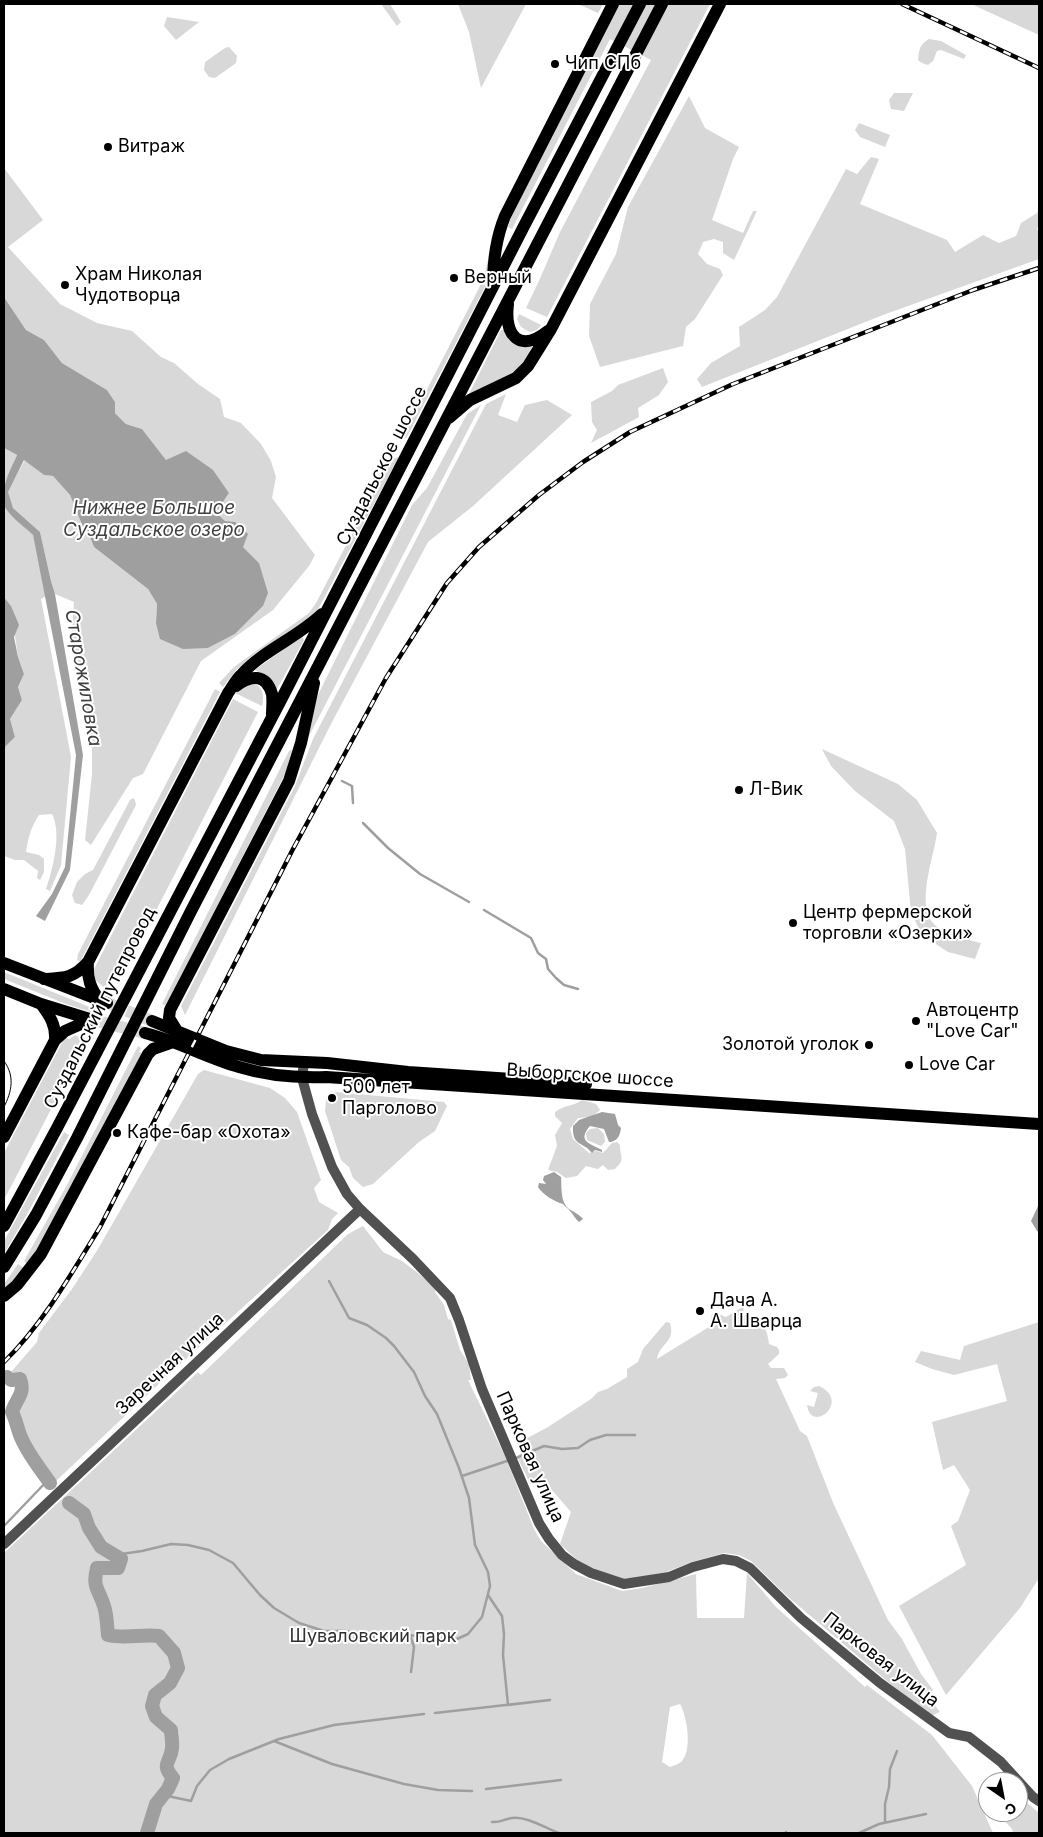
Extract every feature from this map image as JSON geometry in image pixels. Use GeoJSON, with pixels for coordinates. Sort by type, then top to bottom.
{"type":"FeatureCollection","features":[{"type":"Feature","properties":{"kind":"main road"},"geometry":{"type":"LineString","coordinates":[[493,287],[493,263],[499,230],[613,4]]}},
{"type":"Feature","properties":{"kind":"main road","name":"Суздальское шоссе"},"geometry":{"type":"LineString","coordinates":[[174,904],[330,607],[640,4]]}},
{"type":"Feature","properties":{"kind":"main road","name":"Суздальское шоссе"},"geometry":{"type":"LineString","coordinates":[[4,1267],[36,1215],[77,1138],[190,913],[662,4]]}},
{"type":"Feature","properties":{"kind":"main road"},"geometry":{"type":"LineString","coordinates":[[443,423],[470,400],[516,378],[528,366],[551,328],[720,4]]}},
{"type":"Feature","properties":{"kind":"main road"},"geometry":{"type":"LineString","coordinates":[[509,296],[506,318],[509,330],[515,337],[531,342],[551,328]]}},
{"type":"Feature","properties":{"kind":"main road"},"geometry":{"type":"LineString","coordinates":[[44,979],[74,975],[88,962],[228,692],[240,674],[311,624],[330,607]]}},
{"type":"Feature","properties":{"kind":"main road"},"geometry":{"type":"LineString","coordinates":[[4,1296],[23,1278],[41,1254],[148,1054],[175,1036],[169,1018],[170,1010],[289,781],[319,664]]}},
{"type":"Feature","properties":{"kind":"main road"},"geometry":{"type":"LineString","coordinates":[[228,692],[249,677],[257,678],[266,683],[272,693],[272,716]]}},
{"type":"Feature","properties":{"kind":"main road","name":"Суздальский путепровод"},"geometry":{"type":"LineString","coordinates":[[4,1226],[174,904]]}},
{"type":"Feature","properties":{"kind":"main road"},"geometry":{"type":"LineString","coordinates":[[4,963],[104,1002],[94,993],[88,981],[88,962]]}},
{"type":"Feature","properties":{"kind":"main road"},"geometry":{"type":"LineString","coordinates":[[4,989],[41,1004],[94,1021],[65,1031],[55,1040],[4,1137]]}},
{"type":"Feature","properties":{"kind":"main road"},"geometry":{"type":"LineString","coordinates":[[41,1004],[53,1021],[55,1040]]}},
{"type":"Feature","properties":{"kind":"main road","name":"Выборгское шоссе"},"geometry":{"type":"LineString","coordinates":[[152,1021],[175,1036],[239,1067],[280,1076],[504,1088],[1039,1124]]}},
{"type":"Feature","properties":{"kind":"main road","name":"Выборгское шоссе"},"geometry":{"type":"LineString","coordinates":[[145,1033],[175,1036],[260,1060],[326,1063],[408,1072],[1039,1115]]}},
{"type":"Feature","properties":{"kind":"street","name":"Парковая улица"},"geometry":{"type":"LineString","coordinates":[[304,1063],[302,1078],[312,1114],[332,1167],[347,1194],[360,1209],[399,1245],[450,1298],[460,1320],[482,1388],[539,1522],[549,1539],[562,1555],[592,1574],[624,1584],[669,1577],[693,1567],[723,1559],[736,1560],[750,1568],[801,1618],[880,1683],[949,1733],[969,1737],[1000,1762],[1039,1801]]}},
{"type":"Feature","properties":{"kind":"street","name":"Заречная улица"},"geometry":{"type":"LineString","coordinates":[[4,1544],[360,1209]]}},
{"type":"Feature","properties":{"kind":"green space"},"geometry":{"type":"Polygon","coordinates":[[[381,4],[390,4],[401,22],[397,26],[381,4]]]}},
{"type":"Feature","properties":{"kind":"green space"},"geometry":{"type":"Polygon","coordinates":[[[458,4],[526,4],[481,88],[469,32],[458,4]]]}},
{"type":"Feature","properties":{"kind":"green space"},"geometry":{"type":"Polygon","coordinates":[[[578,4],[603,4],[598,13],[578,4]]]}},
{"type":"Feature","properties":{"kind":"green space"},"geometry":{"type":"Polygon","coordinates":[[[619,4],[710,4],[547,317],[526,308],[560,232],[651,60],[610,39],[512,229],[508,227],[518,198],[619,4]]]}},
{"type":"Feature","properties":{"kind":"green space"},"geometry":{"type":"Polygon","coordinates":[[[971,4],[1039,4],[1039,35],[971,4]]]}},
{"type":"Feature","properties":{"kind":"green space"},"geometry":{"type":"Polygon","coordinates":[[[167,17],[199,22],[176,40],[164,26],[167,17]]]}},
{"type":"Feature","properties":{"kind":"green space"},"geometry":{"type":"Polygon","coordinates":[[[929,39],[941,41],[966,55],[964,59],[941,50],[937,51],[933,61],[928,65],[922,63],[918,60],[920,50],[922,45],[929,39]]]}},
{"type":"Feature","properties":{"kind":"green space"},"geometry":{"type":"Polygon","coordinates":[[[229,47],[237,56],[236,63],[215,78],[209,77],[204,70],[205,62],[229,47]]]}},
{"type":"Feature","properties":{"kind":"green space"},"geometry":{"type":"Polygon","coordinates":[[[894,93],[913,93],[904,111],[891,109],[889,100],[894,93]]]}},
{"type":"Feature","properties":{"kind":"green space"},"geometry":{"type":"Polygon","coordinates":[[[689,96],[705,128],[739,147],[712,220],[743,233],[753,211],[757,211],[734,260],[723,253],[723,242],[714,239],[703,242],[698,254],[707,264],[720,269],[723,275],[695,319],[686,327],[683,346],[600,367],[589,336],[590,304],[616,254],[628,207],[689,96]]]}},
{"type":"Feature","properties":{"kind":"green space"},"geometry":{"type":"Polygon","coordinates":[[[859,123],[890,135],[885,147],[860,137],[855,130],[859,123]]]}},
{"type":"Feature","properties":{"kind":"green space"},"geometry":{"type":"Polygon","coordinates":[[[871,157],[879,159],[860,204],[947,240],[955,252],[983,235],[999,243],[1016,236],[1021,223],[1037,213],[1039,209],[1039,226],[1037,228],[1039,235],[1039,259],[883,315],[702,387],[697,379],[711,363],[740,346],[739,327],[765,310],[777,297],[846,169],[857,174],[871,157]]]}},
{"type":"Feature","properties":{"kind":"green space"},"geometry":{"type":"Polygon","coordinates":[[[4,168],[43,220],[8,247],[60,304],[97,323],[132,331],[161,357],[174,363],[198,384],[220,399],[224,417],[241,423],[261,444],[271,461],[276,477],[272,498],[315,555],[309,566],[273,610],[201,661],[143,774],[133,778],[91,845],[85,840],[92,774],[92,748],[71,642],[74,602],[55,594],[40,532],[13,508],[7,492],[25,460],[44,475],[53,476],[70,495],[85,532],[90,537],[94,547],[148,589],[157,604],[156,623],[208,648],[235,634],[263,606],[259,563],[243,547],[216,511],[229,493],[222,483],[166,460],[142,429],[126,424],[115,413],[115,402],[107,390],[62,363],[44,340],[26,330],[4,297],[4,168]]]}},
{"type":"Feature","properties":{"kind":"green space"},"geometry":{"type":"Polygon","coordinates":[[[494,234],[489,274],[484,289],[407,437],[400,442],[479,288],[485,273],[494,234]]]}},
{"type":"Feature","properties":{"kind":"green space"},"geometry":{"type":"Polygon","coordinates":[[[519,314],[541,325],[537,330],[530,332],[521,327],[517,319],[519,314]]]}},
{"type":"Feature","properties":{"kind":"green space"},"geometry":{"type":"Polygon","coordinates":[[[501,330],[504,330],[522,347],[532,347],[520,366],[513,372],[497,383],[468,396],[501,330]]]}},
{"type":"Feature","properties":{"kind":"green space"},"geometry":{"type":"Polygon","coordinates":[[[663,368],[668,382],[659,395],[638,408],[639,417],[591,443],[597,430],[592,422],[591,402],[612,391],[618,385],[663,368]]]}},
{"type":"Feature","properties":{"kind":"green space"},"geometry":{"type":"Polygon","coordinates":[[[506,394],[498,415],[517,422],[525,405],[547,400],[572,415],[473,506],[428,542],[332,722],[185,1015],[181,1006],[295,786],[313,739],[486,404],[506,394]]]}},
{"type":"Feature","properties":{"kind":"green space"},"geometry":{"type":"Polygon","coordinates":[[[481,405],[308,738],[312,707],[412,505],[427,488],[467,414],[481,405]]]}},
{"type":"Feature","properties":{"kind":"green space"},"geometry":{"type":"Polygon","coordinates":[[[4,448],[17,455],[4,485],[4,448]]]}},
{"type":"Feature","properties":{"kind":"green space"},"geometry":{"type":"Polygon","coordinates":[[[399,457],[315,615],[237,669],[223,687],[219,683],[234,667],[309,613],[391,459],[399,457]]]}},
{"type":"Feature","properties":{"kind":"green space"},"geometry":{"type":"Polygon","coordinates":[[[4,504],[11,514],[33,535],[46,596],[41,599],[71,757],[61,865],[50,891],[46,889],[54,861],[56,841],[55,822],[52,814],[39,815],[32,828],[26,852],[39,855],[44,859],[44,872],[40,880],[37,878],[38,871],[24,860],[15,860],[4,856],[4,748],[15,737],[10,719],[22,700],[18,687],[24,674],[18,657],[11,606],[4,597],[4,504]]]}},
{"type":"Feature","properties":{"kind":"green space"},"geometry":{"type":"Polygon","coordinates":[[[302,636],[304,640],[277,689],[274,688],[269,678],[255,670],[302,636]]]}},
{"type":"Feature","properties":{"kind":"green space"},"geometry":{"type":"Polygon","coordinates":[[[256,684],[263,694],[262,706],[235,693],[244,685],[256,684]]]}},
{"type":"Feature","properties":{"kind":"green space"},"geometry":{"type":"Polygon","coordinates":[[[215,689],[220,692],[80,962],[77,960],[78,954],[215,689]]]}},
{"type":"Feature","properties":{"kind":"green space"},"geometry":{"type":"Polygon","coordinates":[[[233,699],[258,712],[125,971],[116,968],[105,988],[95,980],[94,969],[233,699]]]}},
{"type":"Feature","properties":{"kind":"green space"},"geometry":{"type":"Polygon","coordinates":[[[292,749],[286,772],[166,1006],[162,1004],[289,751],[292,749]]]}},
{"type":"Feature","properties":{"kind":"green space"},"geometry":{"type":"Polygon","coordinates":[[[822,749],[898,784],[917,800],[937,833],[927,880],[926,905],[929,916],[934,924],[943,930],[981,943],[975,959],[948,952],[922,935],[911,912],[905,849],[894,821],[855,791],[831,766],[822,749]]]}},
{"type":"Feature","properties":{"kind":"green space"},"geometry":{"type":"Polygon","coordinates":[[[133,798],[136,805],[89,895],[82,905],[75,903],[72,895],[77,882],[85,874],[93,870],[130,800],[133,798]]]}},
{"type":"Feature","properties":{"kind":"green space"},"geometry":{"type":"Polygon","coordinates":[[[4,972],[92,1008],[91,1012],[4,979],[4,972]]]}},
{"type":"Feature","properties":{"kind":"green space"},"geometry":{"type":"Polygon","coordinates":[[[75,1035],[82,1039],[75,1052],[70,1053],[76,1061],[4,1200],[4,1153],[65,1037],[69,1039],[75,1035]]]}},
{"type":"Feature","properties":{"kind":"green space"},"geometry":{"type":"Polygon","coordinates":[[[138,1046],[141,1048],[139,1052],[142,1053],[29,1266],[24,1261],[68,1183],[138,1046]]]}},
{"type":"Feature","properties":{"kind":"green space"},"geometry":{"type":"Polygon","coordinates":[[[204,1070],[270,1088],[285,1098],[297,1112],[321,1180],[314,1188],[319,1202],[338,1213],[332,1219],[328,1230],[165,1378],[55,1482],[34,1456],[21,1433],[17,1407],[25,1390],[26,1382],[24,1372],[11,1372],[37,1342],[39,1333],[72,1289],[98,1249],[198,1074],[204,1070]]]}},
{"type":"Feature","properties":{"kind":"green space"},"geometry":{"type":"Polygon","coordinates":[[[336,1092],[444,1102],[447,1106],[435,1131],[419,1142],[373,1184],[363,1187],[353,1178],[349,1167],[341,1160],[325,1111],[326,1100],[336,1092]]]}},
{"type":"Feature","properties":{"kind":"green space"},"geometry":{"type":"Polygon","coordinates":[[[582,1100],[596,1104],[600,1110],[592,1117],[578,1118],[570,1129],[573,1139],[589,1153],[596,1151],[603,1153],[612,1143],[617,1142],[620,1145],[622,1158],[615,1169],[608,1170],[603,1165],[598,1169],[586,1166],[577,1176],[566,1178],[557,1172],[548,1170],[557,1146],[555,1135],[562,1123],[555,1116],[555,1112],[582,1100]]]}},
{"type":"Feature","properties":{"kind":"green space"},"geometry":{"type":"Polygon","coordinates":[[[598,1128],[604,1134],[605,1142],[601,1146],[587,1140],[586,1133],[590,1129],[598,1128]]]}},
{"type":"Feature","properties":{"kind":"green space"},"geometry":{"type":"Polygon","coordinates":[[[64,1132],[69,1135],[4,1254],[4,1241],[64,1132]]]}},
{"type":"Feature","properties":{"kind":"green space","name":"Шуваловский парк"},"geometry":{"type":"Polygon","coordinates":[[[363,1226],[383,1252],[402,1261],[432,1284],[436,1290],[435,1292],[444,1305],[448,1319],[451,1320],[460,1350],[469,1364],[471,1380],[468,1380],[505,1456],[534,1529],[541,1541],[576,1574],[622,1591],[642,1588],[696,1574],[697,1618],[744,1618],[747,1573],[776,1607],[865,1687],[867,1685],[932,1735],[972,1786],[978,1799],[978,1822],[988,1822],[993,1833],[4,1833],[4,1553],[198,1372],[201,1375],[348,1234],[363,1226]],[[680,1704],[670,1707],[662,1762],[670,1767],[681,1762],[685,1757],[688,1742],[687,1725],[680,1704]]]}},
{"type":"Feature","properties":{"kind":"green space"},"geometry":{"type":"Polygon","coordinates":[[[18,1264],[25,1269],[4,1289],[4,1284],[18,1264]]]}},
{"type":"Feature","properties":{"kind":"green space"},"geometry":{"type":"Polygon","coordinates":[[[744,1306],[743,1315],[748,1323],[757,1321],[763,1325],[769,1344],[777,1347],[779,1350],[779,1354],[768,1364],[771,1368],[784,1368],[788,1375],[785,1378],[776,1379],[800,1431],[807,1436],[834,1505],[888,1620],[902,1639],[921,1674],[933,1690],[929,1694],[929,1698],[940,1712],[926,1715],[787,1596],[751,1561],[739,1555],[724,1553],[666,1572],[624,1580],[593,1569],[577,1560],[560,1544],[571,1512],[544,1481],[539,1480],[529,1483],[518,1459],[518,1456],[521,1454],[518,1443],[548,1427],[591,1399],[598,1392],[627,1377],[627,1369],[638,1362],[643,1349],[666,1322],[670,1323],[671,1335],[658,1354],[657,1359],[709,1327],[712,1314],[716,1313],[726,1317],[744,1306]]]}},
{"type":"Feature","properties":{"kind":"green space"},"geometry":{"type":"Polygon","coordinates":[[[1039,1322],[1039,1578],[1020,1608],[946,1695],[899,1606],[966,1565],[951,1526],[958,1521],[970,1490],[954,1465],[943,1470],[932,1422],[1007,1401],[997,1364],[954,1375],[915,1362],[921,1351],[960,1360],[964,1346],[1039,1322]]]}},
{"type":"Feature","properties":{"kind":"green space"},"geometry":{"type":"Polygon","coordinates":[[[819,1386],[828,1392],[832,1400],[831,1407],[827,1412],[815,1417],[810,1413],[807,1405],[814,1407],[818,1393],[810,1391],[814,1387],[819,1386]]]}},
{"type":"Feature","properties":{"kind":"green space"},"geometry":{"type":"Polygon","coordinates":[[[1028,1803],[1039,1813],[1039,1833],[1013,1833],[1005,1822],[1028,1822],[1028,1803]]]}},
{"type":"Feature","properties":{"kind":"water","name":"Нижнее Большое Суздальское озеро"},"geometry":{"type":"Polygon","coordinates":[[[4,297],[26,330],[44,340],[62,363],[107,390],[115,402],[115,413],[126,424],[142,429],[166,460],[186,451],[213,470],[229,493],[216,512],[225,521],[235,522],[248,534],[243,547],[259,563],[268,593],[263,606],[235,634],[208,648],[183,649],[160,639],[156,623],[157,604],[148,589],[94,547],[90,537],[85,532],[70,495],[53,476],[44,475],[24,460],[8,492],[13,508],[40,532],[55,594],[83,755],[70,870],[45,921],[36,916],[52,894],[65,867],[76,755],[33,535],[12,517],[4,504],[3,498],[9,472],[17,455],[4,448],[4,297]]]}},
{"type":"Feature","properties":{"kind":"water"},"geometry":{"type":"Polygon","coordinates":[[[4,597],[11,606],[19,625],[14,637],[24,674],[18,687],[22,700],[10,719],[15,737],[4,748],[4,597]]]}},
{"type":"Feature","properties":{"kind":"water"},"geometry":{"type":"Polygon","coordinates":[[[602,1112],[615,1114],[618,1125],[621,1128],[616,1140],[609,1142],[604,1129],[590,1126],[586,1131],[585,1139],[602,1150],[602,1152],[595,1150],[592,1153],[576,1141],[573,1126],[579,1120],[602,1112]]]}},
{"type":"Feature","properties":{"kind":"water"},"geometry":{"type":"Polygon","coordinates":[[[554,1172],[561,1177],[562,1194],[566,1206],[583,1219],[579,1222],[563,1204],[549,1197],[538,1187],[539,1183],[546,1184],[543,1180],[544,1176],[554,1172]]]}},
{"type":"Feature","properties":{"kind":"water"},"geometry":{"type":"Polygon","coordinates":[[[1039,1204],[1039,1232],[1031,1221],[1039,1204]]]}},
{"type":"Feature","properties":{"kind":"waterway"},"geometry":{"type":"LineString","coordinates":[[342,781],[352,786],[353,803]]}},
{"type":"Feature","properties":{"kind":"waterway"},"geometry":{"type":"LineString","coordinates":[[363,823],[388,848],[420,874],[469,902]]}},
{"type":"Feature","properties":{"kind":"waterway"},"geometry":{"type":"LineString","coordinates":[[484,910],[531,938],[538,953],[546,959],[548,969],[556,978],[564,985],[578,989]]}},
{"type":"Feature","properties":{"kind":"waterway"},"geometry":{"type":"LineString","coordinates":[[329,1281],[349,1318],[367,1325],[394,1346],[414,1372],[425,1396],[437,1414],[469,1498],[475,1545],[488,1572],[490,1586],[482,1617],[468,1634],[457,1639],[440,1639],[386,1632]]}},
{"type":"Feature","properties":{"kind":"waterway","name":"Старожиловка"},"geometry":{"type":"LineString","coordinates":[[7,1377],[11,1380],[20,1379],[22,1389],[12,1412],[26,1448],[50,1483]]}},
{"type":"Feature","properties":{"kind":"waterway"},"geometry":{"type":"LineString","coordinates":[[516,1458],[544,1446],[562,1449],[578,1448],[590,1440],[606,1435],[635,1435]]}},
{"type":"Feature","properties":{"kind":"waterway"},"geometry":{"type":"LineString","coordinates":[[462,1476],[510,1460]]}},
{"type":"Feature","properties":{"kind":"waterway"},"geometry":{"type":"LineString","coordinates":[[4,1526],[48,1480]]}},
{"type":"Feature","properties":{"kind":"waterway","name":"Старожиловка"},"geometry":{"type":"LineString","coordinates":[[69,1503],[84,1514],[89,1528],[101,1547],[121,1559],[118,1568],[97,1568],[95,1580],[106,1613],[108,1635],[121,1637],[159,1636],[174,1653],[178,1668],[170,1683],[155,1695],[152,1706],[156,1717],[171,1730],[172,1748],[167,1769],[173,1778],[168,1789],[156,1804],[147,1833]]}},
{"type":"Feature","properties":{"kind":"waterway"},"geometry":{"type":"LineString","coordinates":[[115,1555],[171,1544],[188,1545],[209,1550],[233,1563],[260,1595],[274,1608],[299,1623],[324,1631],[356,1633]]}},
{"type":"Feature","properties":{"kind":"waterway"},"geometry":{"type":"LineString","coordinates":[[435,1713],[550,1700],[508,1705],[503,1655],[504,1634],[502,1616],[488,1595]]}},
{"type":"Feature","properties":{"kind":"waterway"},"geometry":{"type":"LineString","coordinates":[[365,1635],[375,1637]]}},
{"type":"Feature","properties":{"kind":"waterway"},"geometry":{"type":"LineString","coordinates":[[410,1635],[414,1647],[411,1672]]}},
{"type":"Feature","properties":{"kind":"waterway"},"geometry":{"type":"LineString","coordinates":[[163,1795],[191,1801],[197,1786],[210,1770],[229,1759],[279,1739],[334,1725],[424,1714]]}},
{"type":"Feature","properties":{"kind":"waterway"},"geometry":{"type":"LineString","coordinates":[[274,1741],[332,1764],[404,1784],[438,1790],[472,1791]]}},
{"type":"Feature","properties":{"kind":"waterway"},"geometry":{"type":"LineString","coordinates":[[885,1822],[885,1804],[889,1787],[890,1769],[897,1751]]}},
{"type":"Feature","properties":{"kind":"waterway"},"geometry":{"type":"LineString","coordinates":[[486,1789],[561,1780]]}},
{"type":"Feature","properties":{"kind":"waterway"},"geometry":{"type":"LineString","coordinates":[[859,1833],[879,1824],[926,1814]]}},
{"type":"Feature","properties":{"kind":"waterway"},"geometry":{"type":"LineString","coordinates":[[492,1822],[518,1818],[559,1833]]}},
{"type":"Feature","properties":{"kind":"tunnel"},"geometry":{"type":"LineString","coordinates":[[110,1004],[152,1021]]}},
{"type":"Feature","properties":{"kind":"tunnel"},"geometry":{"type":"LineString","coordinates":[[97,1021],[145,1033]]}},
{"type":"Feature","properties":{"kind":"tram line"},"geometry":{"type":"LineString","coordinates":[[4,1061],[11,1078],[9,1095],[4,1107]]}},
{"type":"Feature","properties":{"kind":"railway"},"geometry":{"type":"LineString","coordinates":[[902,4],[1039,68]]}},
{"type":"Feature","properties":{"kind":"railway"},"geometry":{"type":"LineString","coordinates":[[4,1362],[44,1315],[100,1227],[293,849],[386,678],[447,583],[479,547],[539,495],[583,462],[630,432],[733,384],[973,290],[1039,268]]}},
{"type":"Feature","properties":{"kind":"place","name":"Чип СПб"},"geometry":{"type":"Point","coordinates":[555,64]}},
{"type":"Feature","properties":{"kind":"place","name":"Витраж"},"geometry":{"type":"Point","coordinates":[108,147]}},
{"type":"Feature","properties":{"kind":"place","name":"Верный"},"geometry":{"type":"Point","coordinates":[454,278]}},
{"type":"Feature","properties":{"kind":"place","name":"Храм Николая Чудотворца"},"geometry":{"type":"Point","coordinates":[65,285]}},
{"type":"Feature","properties":{"kind":"place","name":"Л-Вик"},"geometry":{"type":"Point","coordinates":[739,790]}},
{"type":"Feature","properties":{"kind":"place","name":"Центр фермерской торговли «Озерки»"},"geometry":{"type":"Point","coordinates":[793,923]}},
{"type":"Feature","properties":{"kind":"place","name":"Автоцентр \"Love Car\""},"geometry":{"type":"Point","coordinates":[916,1021]}},
{"type":"Feature","properties":{"kind":"place","name":"Золотой уголок"},"geometry":{"type":"Point","coordinates":[869,1045]}},
{"type":"Feature","properties":{"kind":"place","name":"Love Car"},"geometry":{"type":"Point","coordinates":[909,1065]}},
{"type":"Feature","properties":{"kind":"place","name":"500 лет Парголово"},"geometry":{"type":"Point","coordinates":[332,1098]}},
{"type":"Feature","properties":{"kind":"place","name":"Кафе-бар «Охота»"},"geometry":{"type":"Point","coordinates":[117,1133]}},
{"type":"Feature","properties":{"kind":"place","name":"Дача А. А. Шварца"},"geometry":{"type":"Point","coordinates":[700,1311]}}]}
